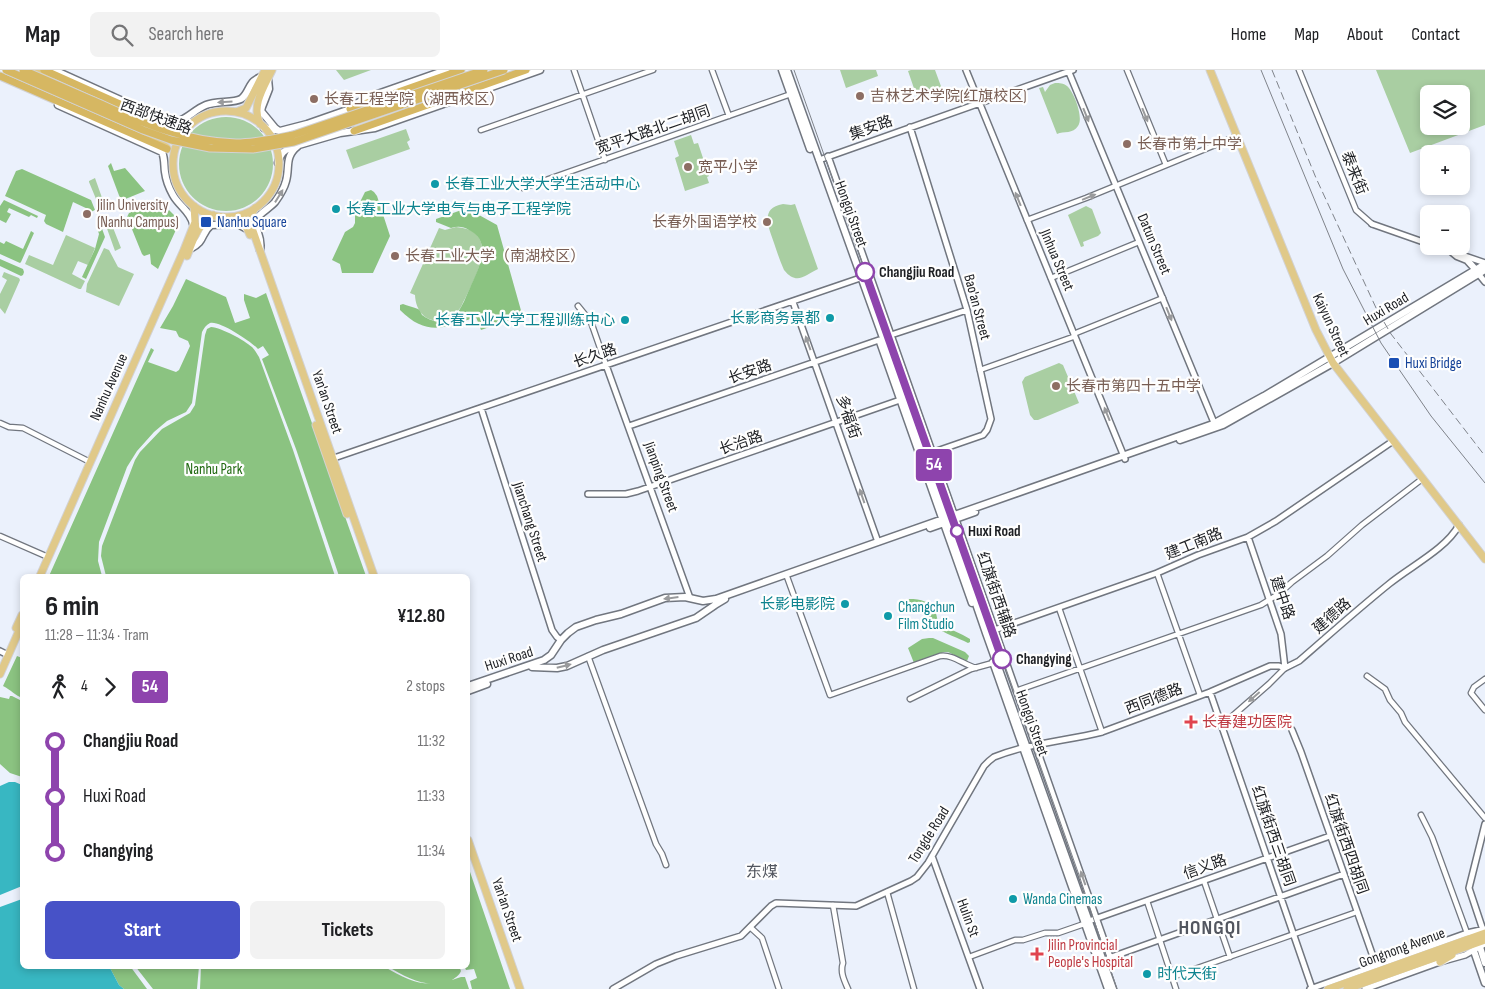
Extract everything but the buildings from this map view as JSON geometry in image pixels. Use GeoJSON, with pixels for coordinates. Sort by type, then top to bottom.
{"type":"FeatureCollection","features":[{"type":"Feature","properties":{"kind":"highway","name":"西部快速路"},"geometry":{"type":"LineString","coordinates":[[6,70],[143,130],[171,140],[210,148],[245,149],[294,142],[504,70]]}},
{"type":"Feature","properties":{"kind":"highway","name":"西部快速路"},"geometry":{"type":"LineString","coordinates":[[23,70],[159,129],[216,142],[237,143],[268,141],[293,135],[484,70]]}},
{"type":"Feature","properties":{"kind":"highway"},"geometry":{"type":"LineString","coordinates":[[44,70],[134,110]]}},
{"type":"Feature","properties":{"kind":"highway"},"geometry":{"type":"LineString","coordinates":[[350,109],[446,73],[461,70]]}},
{"type":"Feature","properties":{"kind":"highway"},"geometry":{"type":"LineString","coordinates":[[354,131],[526,70]]}},
{"type":"Feature","properties":{"kind":"highway"},"geometry":{"type":"LineString","coordinates":[[0,77],[167,149]]}},
{"type":"Feature","properties":{"kind":"main road"},"geometry":{"type":"LineString","coordinates":[[0,70],[156,139],[167,149],[173,160]]}},
{"type":"Feature","properties":{"kind":"main road"},"geometry":{"type":"LineString","coordinates":[[32,70],[134,110],[170,122],[192,124]]}},
{"type":"Feature","properties":{"kind":"main road"},"geometry":{"type":"LineString","coordinates":[[54,70],[165,127],[181,129],[192,124]]}},
{"type":"Feature","properties":{"kind":"main road"},"geometry":{"type":"LineString","coordinates":[[170,122],[182,121],[198,108],[209,104],[239,100],[246,94],[252,81],[272,70]]}},
{"type":"Feature","properties":{"kind":"main road"},"geometry":{"type":"LineString","coordinates":[[278,163],[281,154],[286,149],[354,131],[375,128],[540,70]]}},
{"type":"Feature","properties":{"kind":"main road","name":"Hongqi Street"},"geometry":{"type":"LineString","coordinates":[[782,70],[859,278],[900,400],[986,633],[1108,989]]}},
{"type":"Feature","properties":{"kind":"main road","name":"Hongqi Street"},"geometry":{"type":"LineString","coordinates":[[787,70],[859,278]]}},
{"type":"Feature","properties":{"kind":"main road","name":"Kaiyun Street"},"geometry":{"type":"LineString","coordinates":[[1210,70],[1316,330],[1331,360],[1485,559]]}},
{"type":"Feature","properties":{"kind":"main road"},"geometry":{"type":"LineString","coordinates":[[265,75],[256,117],[276,147],[277,174],[272,190],[255,208],[243,214],[213,216],[200,211],[184,197],[174,177],[173,160],[177,144],[182,134],[203,116],[225,111],[242,111],[246,108],[265,75]]}},
{"type":"Feature","properties":{"kind":"main road"},"geometry":{"type":"LineString","coordinates":[[265,75],[269,89],[261,111],[275,128],[280,131]]}},
{"type":"Feature","properties":{"kind":"main road"},"geometry":{"type":"LineString","coordinates":[[0,77],[162,152],[170,190],[177,202],[192,217],[193,227]]}},
{"type":"Feature","properties":{"kind":"main road"},"geometry":{"type":"LineString","coordinates":[[236,112],[251,118],[262,126],[280,131],[350,109]]}},
{"type":"Feature","properties":{"kind":"main road"},"geometry":{"type":"LineString","coordinates":[[260,251],[261,239],[256,219],[278,197],[286,181],[290,154],[301,144]]}},
{"type":"Feature","properties":{"kind":"main road","name":"Nanhu Avenue"},"geometry":{"type":"LineString","coordinates":[[41,574],[184,250],[193,227],[194,206]]}},
{"type":"Feature","properties":{"kind":"main road","name":"Yan'an Street"},"geometry":{"type":"LineString","coordinates":[[255,208],[250,216],[250,221],[368,574]]}},
{"type":"Feature","properties":{"kind":"main road","name":"Nanhu Avenue"},"geometry":{"type":"LineString","coordinates":[[45,574],[190,249],[201,226],[206,219],[213,216]]}},
{"type":"Feature","properties":{"kind":"main road"},"geometry":{"type":"LineString","coordinates":[[232,216],[244,224],[248,231],[330,460]]}},
{"type":"Feature","properties":{"kind":"main road"},"geometry":{"type":"LineString","coordinates":[[190,249],[199,245],[208,227],[211,225],[238,224],[248,231]]}},
{"type":"Feature","properties":{"kind":"main road"},"geometry":{"type":"LineString","coordinates":[[1456,255],[1467,260],[1477,272]]}},
{"type":"Feature","properties":{"kind":"main road","name":"Huxi Road"},"geometry":{"type":"LineString","coordinates":[[1477,272],[1485,263]]}},
{"type":"Feature","properties":{"kind":"main road","name":"Huxi Road"},"geometry":{"type":"LineString","coordinates":[[470,685],[544,660],[551,655],[561,640],[576,627],[596,620],[621,614],[665,598],[685,597],[703,601],[716,599],[787,576],[1215,426],[1331,360],[1477,272],[1485,270]]}},
{"type":"Feature","properties":{"kind":"main road","name":"Hongqi Street"},"geometry":{"type":"LineString","coordinates":[[881,339],[929,454],[945,520],[993,662],[1025,747]]}},
{"type":"Feature","properties":{"kind":"main road","name":"Yan'an Street"},"geometry":{"type":"LineString","coordinates":[[330,460],[373,574]]}},
{"type":"Feature","properties":{"kind":"main road","name":"Huxi Road"},"geometry":{"type":"LineString","coordinates":[[470,690],[534,666],[557,668],[567,666],[588,656],[696,618],[721,601],[878,542],[945,520]]}},
{"type":"Feature","properties":{"kind":"main road"},"geometry":{"type":"LineString","coordinates":[[0,664],[20,618]]}},
{"type":"Feature","properties":{"kind":"main road"},"geometry":{"type":"LineString","coordinates":[[0,674],[4,653],[20,627]]}},
{"type":"Feature","properties":{"kind":"main road","name":"Yan'an Street"},"geometry":{"type":"LineString","coordinates":[[470,846],[518,989]]}},
{"type":"Feature","properties":{"kind":"main road","name":"Yan'an Street"},"geometry":{"type":"LineString","coordinates":[[470,857],[518,989]]}},
{"type":"Feature","properties":{"kind":"main road","name":"Hongqi Street"},"geometry":{"type":"LineString","coordinates":[[1086,922],[1103,960],[1113,989]]}},
{"type":"Feature","properties":{"kind":"main road","name":"Gongnong Avenue"},"geometry":{"type":"LineString","coordinates":[[1328,989],[1484,930]]}},
{"type":"Feature","properties":{"kind":"main road"},"geometry":{"type":"LineString","coordinates":[[1482,945],[1485,963]]}},
{"type":"Feature","properties":{"kind":"main road"},"geometry":{"type":"LineString","coordinates":[[1482,945],[1485,983]]}},
{"type":"Feature","properties":{"kind":"main road","name":"Gongnong Avenue"},"geometry":{"type":"LineString","coordinates":[[1347,989],[1462,948],[1482,945]]}},
{"type":"Feature","properties":{"kind":"main road"},"geometry":{"type":"LineString","coordinates":[[1440,962],[1462,948]]}},
{"type":"Feature","properties":{"kind":"street"},"geometry":{"type":"LineString","coordinates":[[574,70],[605,160]]}},
{"type":"Feature","properties":{"kind":"street"},"geometry":{"type":"LineString","coordinates":[[481,130],[653,70]]}},
{"type":"Feature","properties":{"kind":"street"},"geometry":{"type":"LineString","coordinates":[[712,70],[729,116]]}},
{"type":"Feature","properties":{"kind":"street","name":"JInhua Street"},"geometry":{"type":"LineString","coordinates":[[966,70],[1124,457]]}},
{"type":"Feature","properties":{"kind":"street"},"geometry":{"type":"LineString","coordinates":[[1127,70],[1166,165]]}},
{"type":"Feature","properties":{"kind":"street","name":"泰来街"},"geometry":{"type":"LineString","coordinates":[[1299,70],[1356,210],[1372,224],[1420,241]]}},
{"type":"Feature","properties":{"kind":"street","name":"集安路"},"geometry":{"type":"LineString","coordinates":[[819,160],[1070,71]]}},
{"type":"Feature","properties":{"kind":"street","name":"Datun Street"},"geometry":{"type":"LineString","coordinates":[[1070,71],[1215,426]]}},
{"type":"Feature","properties":{"kind":"street","name":"宽平大路北二胡同"},"geometry":{"type":"LineString","coordinates":[[524,188],[791,94]]}},
{"type":"Feature","properties":{"kind":"street","name":"Bao'an Street"},"geometry":{"type":"LineString","coordinates":[[910,127],[967,310],[991,419],[983,435],[929,454]]}},
{"type":"Feature","properties":{"kind":"street"},"geometry":{"type":"LineString","coordinates":[[1027,220],[1237,136]]}},
{"type":"Feature","properties":{"kind":"street","name":"红旗街西辅路"},"geometry":{"type":"LineString","coordinates":[[828,156],[891,335],[929,454],[955,516],[1110,957]]}},
{"type":"Feature","properties":{"kind":"street"},"geometry":{"type":"LineString","coordinates":[[1051,278],[1139,242]]}},
{"type":"Feature","properties":{"kind":"street"},"geometry":{"type":"LineString","coordinates":[[1462,255],[1485,263]]}},
{"type":"Feature","properties":{"kind":"street"},"geometry":{"type":"LineString","coordinates":[[1477,272],[1485,282]]}},
{"type":"Feature","properties":{"kind":"street","name":"长久路"},"geometry":{"type":"LineString","coordinates":[[330,460],[870,275]]}},
{"type":"Feature","properties":{"kind":"street"},"geometry":{"type":"LineString","coordinates":[[980,370],[1073,337],[1076,333],[1162,298]]}},
{"type":"Feature","properties":{"kind":"street","name":"多福街"},"geometry":{"type":"LineString","coordinates":[[793,302],[878,542]]}},
{"type":"Feature","properties":{"kind":"street"},"geometry":{"type":"LineString","coordinates":[[578,306],[592,322],[606,365]]}},
{"type":"Feature","properties":{"kind":"street","name":"长安路"},"geometry":{"type":"LineString","coordinates":[[629,426],[967,310]]}},
{"type":"Feature","properties":{"kind":"street","name":"Jianping Street"},"geometry":{"type":"LineString","coordinates":[[606,365],[690,598]]}},
{"type":"Feature","properties":{"kind":"street","name":"长治路"},"geometry":{"type":"LineString","coordinates":[[588,494],[626,494],[651,487],[900,400]]}},
{"type":"Feature","properties":{"kind":"street","name":"Jianchang Street"},"geometry":{"type":"LineString","coordinates":[[481,408],[552,630],[561,640]]}},
{"type":"Feature","properties":{"kind":"street"},"geometry":{"type":"LineString","coordinates":[[0,423],[9,427],[23,428],[90,462]]}},
{"type":"Feature","properties":{"kind":"street","name":"建工南路"},"geometry":{"type":"LineString","coordinates":[[986,633],[1158,573],[1192,557],[1248,537],[1283,516],[1393,441]]}},
{"type":"Feature","properties":{"kind":"street"},"geometry":{"type":"LineString","coordinates":[[1016,691],[1261,605],[1270,600],[1422,479]]}},
{"type":"Feature","properties":{"kind":"street","name":"建德路"},"geometry":{"type":"LineString","coordinates":[[1221,726],[1285,668],[1299,661],[1390,583],[1454,535],[1460,525]]}},
{"type":"Feature","properties":{"kind":"street"},"geometry":{"type":"LineString","coordinates":[[0,536],[48,557]]}},
{"type":"Feature","properties":{"kind":"street","name":"建中路"},"geometry":{"type":"LineString","coordinates":[[1248,537],[1281,634],[1285,668]]}},
{"type":"Feature","properties":{"kind":"street"},"geometry":{"type":"LineString","coordinates":[[1158,573],[1200,695]]}},
{"type":"Feature","properties":{"kind":"street"},"geometry":{"type":"LineString","coordinates":[[787,576],[830,695],[940,656],[949,656],[976,668]]}},
{"type":"Feature","properties":{"kind":"street"},"geometry":{"type":"LineString","coordinates":[[1059,608],[1102,732]]}},
{"type":"Feature","properties":{"kind":"street"},"geometry":{"type":"LineString","coordinates":[[588,656],[656,844],[666,865]]}},
{"type":"Feature","properties":{"kind":"street"},"geometry":{"type":"LineString","coordinates":[[910,700],[976,668],[993,662]]}},
{"type":"Feature","properties":{"kind":"street","name":"西同德路"},"geometry":{"type":"LineString","coordinates":[[1025,747],[1102,732],[1210,692],[1270,666],[1285,668]]}},
{"type":"Feature","properties":{"kind":"street"},"geometry":{"type":"LineString","coordinates":[[1367,676],[1385,690],[1405,722],[1485,818]]}},
{"type":"Feature","properties":{"kind":"street"},"geometry":{"type":"LineString","coordinates":[[1485,679],[1474,686],[1471,693],[1485,710]]}},
{"type":"Feature","properties":{"kind":"street","name":"红旗街西三胡同"},"geometry":{"type":"LineString","coordinates":[[1210,692],[1311,988]]}},
{"type":"Feature","properties":{"kind":"street","name":"红旗街西四胡同"},"geometry":{"type":"LineString","coordinates":[[1292,730],[1376,965]]}},
{"type":"Feature","properties":{"kind":"street","name":"Tongde Road"},"geometry":{"type":"LineString","coordinates":[[613,989],[656,964],[741,936],[776,903],[856,906],[917,876],[932,856],[989,761],[1025,747]]}},
{"type":"Feature","properties":{"kind":"street"},"geometry":{"type":"LineString","coordinates":[[1311,988],[1467,936],[1432,837],[1421,815]]}},
{"type":"Feature","properties":{"kind":"street"},"geometry":{"type":"LineString","coordinates":[[1484,930],[1469,888],[1485,824]]}},
{"type":"Feature","properties":{"kind":"street","name":"信义路"},"geometry":{"type":"LineString","coordinates":[[968,957],[1015,940],[1023,940],[1045,933],[1058,933],[1330,836]]}},
{"type":"Feature","properties":{"kind":"street","name":"Hulin St"},"geometry":{"type":"LineString","coordinates":[[932,856],[980,989]]}},
{"type":"Feature","properties":{"kind":"street"},"geometry":{"type":"LineString","coordinates":[[1103,960],[1344,874]]}},
{"type":"Feature","properties":{"kind":"street"},"geometry":{"type":"LineString","coordinates":[[1204,881],[1230,957]]}},
{"type":"Feature","properties":{"kind":"street"},"geometry":{"type":"LineString","coordinates":[[887,892],[914,989]]}},
{"type":"Feature","properties":{"kind":"street"},"geometry":{"type":"LineString","coordinates":[[1147,901],[1176,989]]}},
{"type":"Feature","properties":{"kind":"street"},"geometry":{"type":"LineString","coordinates":[[833,905],[843,963],[842,974],[848,989]]}},
{"type":"Feature","properties":{"kind":"street"},"geometry":{"type":"LineString","coordinates":[[1172,977],[1357,912]]}},
{"type":"Feature","properties":{"kind":"street"},"geometry":{"type":"LineString","coordinates":[[750,927],[762,938],[779,989]]}},
{"type":"Feature","properties":{"kind":"street"},"geometry":{"type":"LineString","coordinates":[[1365,989],[1465,955],[1482,945]]}},
{"type":"Feature","properties":{"kind":"green space"},"geometry":{"type":"Polygon","coordinates":[[[336,70],[371,70],[344,80],[336,70]]]}},
{"type":"Feature","properties":{"kind":"green space"},"geometry":{"type":"Polygon","coordinates":[[[840,70],[876,70],[878,76],[846,88],[840,70]]]}},
{"type":"Feature","properties":{"kind":"green space"},"geometry":{"type":"Polygon","coordinates":[[[935,70],[942,89],[918,100],[908,71],[935,70]]]}},
{"type":"Feature","properties":{"kind":"green space"},"geometry":{"type":"Polygon","coordinates":[[[1376,70],[1485,70],[1485,125],[1470,131],[1470,85],[1420,85],[1420,135],[1458,135],[1431,145],[1420,145],[1420,149],[1410,153],[1376,70]]]}},
{"type":"Feature","properties":{"kind":"green space"},"geometry":{"type":"Polygon","coordinates":[[[1055,83],[1064,84],[1070,89],[1080,117],[1080,122],[1076,129],[1057,134],[1039,88],[1043,87],[1045,92],[1050,85],[1055,83]]]}},
{"type":"Feature","properties":{"kind":"green space","name":"Nanhu Square"},"geometry":{"type":"Polygon","coordinates":[[[226,117],[244,121],[259,131],[269,146],[273,164],[269,182],[259,197],[244,207],[226,211],[208,207],[193,197],[183,182],[179,164],[183,146],[193,131],[208,121],[226,117]]]}},
{"type":"Feature","properties":{"kind":"green space"},"geometry":{"type":"Polygon","coordinates":[[[406,129],[410,140],[407,142],[410,149],[353,169],[346,150],[406,129]]]}},
{"type":"Feature","properties":{"kind":"green space"},"geometry":{"type":"Polygon","coordinates":[[[691,135],[694,144],[698,143],[709,176],[707,177],[709,183],[685,191],[675,158],[679,156],[674,141],[691,135]]]}},
{"type":"Feature","properties":{"kind":"green space"},"geometry":{"type":"Polygon","coordinates":[[[111,163],[114,171],[125,168],[145,191],[123,200],[120,198],[108,166],[111,163]]]}},
{"type":"Feature","properties":{"kind":"green space"},"geometry":{"type":"Polygon","coordinates":[[[22,169],[91,200],[95,210],[91,212],[73,202],[63,232],[46,224],[44,221],[46,215],[5,196],[16,171],[22,169]]]}},
{"type":"Feature","properties":{"kind":"green space"},"geometry":{"type":"Polygon","coordinates":[[[95,178],[106,209],[101,211],[89,182],[95,178]]]}},
{"type":"Feature","properties":{"kind":"green space"},"geometry":{"type":"Polygon","coordinates":[[[371,190],[377,196],[390,236],[373,273],[342,273],[340,264],[332,260],[345,232],[353,227],[355,223],[355,212],[365,192],[371,190]]]}},
{"type":"Feature","properties":{"kind":"green space"},"geometry":{"type":"Polygon","coordinates":[[[4,200],[38,216],[37,218],[31,215],[29,217],[9,208],[7,212],[11,214],[6,223],[0,220],[0,206],[4,200]]]}},
{"type":"Feature","properties":{"kind":"green space"},"geometry":{"type":"Polygon","coordinates":[[[158,201],[162,211],[166,212],[169,210],[180,221],[158,269],[151,264],[150,254],[144,256],[142,254],[127,217],[129,213],[158,201]]]}},
{"type":"Feature","properties":{"kind":"green space"},"geometry":{"type":"Polygon","coordinates":[[[795,204],[818,269],[801,278],[793,277],[784,270],[768,225],[768,214],[776,206],[795,204]]]}},
{"type":"Feature","properties":{"kind":"green space"},"geometry":{"type":"Polygon","coordinates":[[[473,206],[479,215],[497,225],[522,314],[481,330],[476,317],[437,328],[419,324],[400,310],[400,305],[403,304],[416,308],[425,317],[440,321],[455,315],[464,301],[482,257],[481,242],[477,235],[467,229],[460,227],[451,228],[436,222],[436,219],[473,206]]]}},
{"type":"Feature","properties":{"kind":"green space"},"geometry":{"type":"Polygon","coordinates":[[[1086,206],[1092,209],[1101,233],[1083,242],[1084,246],[1081,247],[1068,215],[1086,206]]]}},
{"type":"Feature","properties":{"kind":"green space"},"geometry":{"type":"Polygon","coordinates":[[[110,220],[121,248],[115,251],[105,223],[110,220]]]}},
{"type":"Feature","properties":{"kind":"green space"},"geometry":{"type":"Polygon","coordinates":[[[100,223],[105,237],[86,279],[82,277],[95,249],[99,234],[96,225],[100,223]]]}},
{"type":"Feature","properties":{"kind":"green space"},"geometry":{"type":"Polygon","coordinates":[[[456,227],[471,231],[479,238],[482,248],[481,260],[472,285],[461,307],[447,319],[440,321],[432,320],[420,312],[415,295],[410,293],[439,228],[445,230],[456,227]]]}},
{"type":"Feature","properties":{"kind":"green space"},"geometry":{"type":"Polygon","coordinates":[[[31,231],[34,233],[20,263],[0,254],[0,242],[4,244],[6,241],[23,249],[31,231]]]}},
{"type":"Feature","properties":{"kind":"green space"},"geometry":{"type":"Polygon","coordinates":[[[66,235],[95,248],[88,265],[78,261],[72,274],[85,281],[81,289],[25,264],[29,255],[53,265],[66,235]]]}},
{"type":"Feature","properties":{"kind":"green space"},"geometry":{"type":"Polygon","coordinates":[[[104,248],[109,250],[118,267],[134,274],[119,306],[86,292],[87,284],[104,248]]]}},
{"type":"Feature","properties":{"kind":"green space"},"geometry":{"type":"Polygon","coordinates":[[[0,259],[23,269],[23,275],[21,276],[0,266],[0,259]]]}},
{"type":"Feature","properties":{"kind":"green space"},"geometry":{"type":"Polygon","coordinates":[[[4,272],[20,280],[5,314],[0,308],[0,294],[7,280],[2,277],[4,272]]]}},
{"type":"Feature","properties":{"kind":"green space"},"geometry":{"type":"Polygon","coordinates":[[[186,279],[226,297],[235,323],[250,318],[244,294],[256,298],[266,293],[365,574],[338,574],[296,449],[262,359],[269,355],[263,346],[258,349],[235,332],[220,325],[210,323],[202,332],[192,403],[186,412],[167,421],[154,432],[137,451],[127,467],[99,542],[98,561],[101,574],[50,574],[151,348],[154,350],[148,362],[176,372],[179,370],[190,346],[188,341],[179,337],[176,331],[160,328],[186,279]]]}},
{"type":"Feature","properties":{"kind":"green space","name":"Nanhu Park"},"geometry":{"type":"Polygon","coordinates":[[[211,327],[216,328],[244,341],[252,347],[259,357],[293,450],[334,574],[106,574],[101,556],[102,546],[135,460],[162,429],[190,413],[195,405],[207,329],[211,327]]]}},
{"type":"Feature","properties":{"kind":"green space"},"geometry":{"type":"Polygon","coordinates":[[[1059,363],[1063,365],[1079,403],[1034,420],[1030,415],[1022,382],[1025,377],[1059,363]]]}},
{"type":"Feature","properties":{"kind":"green space"},"geometry":{"type":"Polygon","coordinates":[[[909,599],[928,603],[934,609],[940,623],[970,639],[970,642],[968,643],[935,627],[923,607],[900,603],[909,599]]]}},
{"type":"Feature","properties":{"kind":"green space"},"geometry":{"type":"Polygon","coordinates":[[[933,638],[965,652],[969,656],[967,661],[944,652],[914,663],[908,648],[922,639],[933,638]]]}},
{"type":"Feature","properties":{"kind":"green space"},"geometry":{"type":"Polygon","coordinates":[[[17,656],[20,657],[20,697],[3,686],[17,656]]]}},
{"type":"Feature","properties":{"kind":"green space"},"geometry":{"type":"Polygon","coordinates":[[[12,696],[20,700],[20,776],[10,773],[0,764],[0,697],[9,699],[12,696]]]}},
{"type":"Feature","properties":{"kind":"green space"},"geometry":{"type":"Polygon","coordinates":[[[470,872],[510,989],[472,989],[470,981],[477,978],[474,969],[466,970],[470,969],[470,872]]]}},
{"type":"Feature","properties":{"kind":"green space"},"geometry":{"type":"Polygon","coordinates":[[[111,969],[132,969],[147,989],[124,989],[119,985],[111,969]]]}},
{"type":"Feature","properties":{"kind":"green space"},"geometry":{"type":"Polygon","coordinates":[[[137,969],[199,969],[197,989],[153,989],[137,969]]]}},
{"type":"Feature","properties":{"kind":"green space"},"geometry":{"type":"Polygon","coordinates":[[[201,969],[388,969],[412,981],[430,984],[465,977],[469,989],[200,989],[201,969]]]}},
{"type":"Feature","properties":{"kind":"green space"},"geometry":{"type":"Polygon","coordinates":[[[393,969],[460,969],[461,971],[458,976],[450,981],[441,983],[425,983],[393,969]]]}},
{"type":"Feature","properties":{"kind":"water"},"geometry":{"type":"Polygon","coordinates":[[[9,782],[20,784],[20,887],[0,895],[0,786],[9,782]]]}},
{"type":"Feature","properties":{"kind":"water"},"geometry":{"type":"Polygon","coordinates":[[[20,900],[20,969],[111,969],[119,985],[124,989],[0,989],[0,907],[20,900]]]}},
{"type":"Feature","properties":{"kind":"tram line"},"geometry":{"type":"LineString","coordinates":[[794,70],[1079,875],[1117,989]]}},
{"type":"Feature","properties":{"kind":"tram line"},"geometry":{"type":"LineString","coordinates":[[1261,70],[1343,269],[1381,343],[1431,416],[1485,483]]}},
{"type":"Feature","properties":{"kind":"tram line","name":"54"},"geometry":{"type":"LineString","coordinates":[[865,272],[1002,659]]}},
{"type":"Feature","properties":{"kind":"railway"},"geometry":{"type":"LineString","coordinates":[[1272,70],[1316,178],[1377,310],[1391,334],[1485,456]]}},
{"type":"Feature","properties":{"kind":"place","name":"吉林艺术学院(红旗校区)"},"geometry":{"type":"Point","coordinates":[860,96]}},
{"type":"Feature","properties":{"kind":"place","name":"长春工程学院（湖西校区）"},"geometry":{"type":"Point","coordinates":[314,99]}},
{"type":"Feature","properties":{"kind":"place","name":"长春市第十中学"},"geometry":{"type":"Point","coordinates":[1127,144]}},
{"type":"Feature","properties":{"kind":"place","name":"宽平小学"},"geometry":{"type":"Point","coordinates":[688,167]}},
{"type":"Feature","properties":{"kind":"place","name":"长春工业大学大学生活动中心"},"geometry":{"type":"Point","coordinates":[435,184]}},
{"type":"Feature","properties":{"kind":"place","name":"长春工业大学电气与电子工程学院"},"geometry":{"type":"Point","coordinates":[336,209]}},
{"type":"Feature","properties":{"kind":"place","name":"Jilin University (Nanhu Campus)"},"geometry":{"type":"Point","coordinates":[87,214]}},
{"type":"Feature","properties":{"kind":"place","name":"Nanhu Square"},"geometry":{"type":"Point","coordinates":[206,222]}},
{"type":"Feature","properties":{"kind":"place","name":"长春外国语学校"},"geometry":{"type":"Point","coordinates":[767,222]}},
{"type":"Feature","properties":{"kind":"place","name":"长春工业大学（南湖校区）"},"geometry":{"type":"Point","coordinates":[395,256]}},
{"type":"Feature","properties":{"kind":"place","name":"Changjiu Road"},"geometry":{"type":"Point","coordinates":[865,272]}},
{"type":"Feature","properties":{"kind":"place","name":"长影商务景都"},"geometry":{"type":"Point","coordinates":[830,318]}},
{"type":"Feature","properties":{"kind":"place","name":"长春工业大学工程训练中心"},"geometry":{"type":"Point","coordinates":[625,320]}},
{"type":"Feature","properties":{"kind":"place","name":"Huxi Bridge"},"geometry":{"type":"Point","coordinates":[1394,363]}},
{"type":"Feature","properties":{"kind":"place","name":"长春市第四十五中学"},"geometry":{"type":"Point","coordinates":[1056,386]}},
{"type":"Feature","properties":{"kind":"place","name":"Huxi Road"},"geometry":{"type":"Point","coordinates":[957,531]}},
{"type":"Feature","properties":{"kind":"place","name":"长影电影院"},"geometry":{"type":"Point","coordinates":[845,604]}},
{"type":"Feature","properties":{"kind":"place","name":"Changchun Film Studio"},"geometry":{"type":"Point","coordinates":[888,616]}},
{"type":"Feature","properties":{"kind":"place","name":"Changying"},"geometry":{"type":"Point","coordinates":[1002,659]}},
{"type":"Feature","properties":{"kind":"place","name":"长春建功医院"},"geometry":{"type":"Point","coordinates":[1191,722]}},
{"type":"Feature","properties":{"kind":"place","name":"Wanda Cinemas"},"geometry":{"type":"Point","coordinates":[1013,899]}},
{"type":"Feature","properties":{"kind":"place","name":"Jilin Provincial People's Hospital"},"geometry":{"type":"Point","coordinates":[1037,954]}},
{"type":"Feature","properties":{"kind":"place","name":"时代天街"},"geometry":{"type":"Point","coordinates":[1147,974]}},
{"type":"Feature","properties":{"kind":"district","name":"东煤"},"geometry":{"type":"Point","coordinates":[762,872]}},
{"type":"Feature","properties":{"kind":"district","name":"HONGQI"},"geometry":{"type":"Point","coordinates":[1210,928]}}]}
